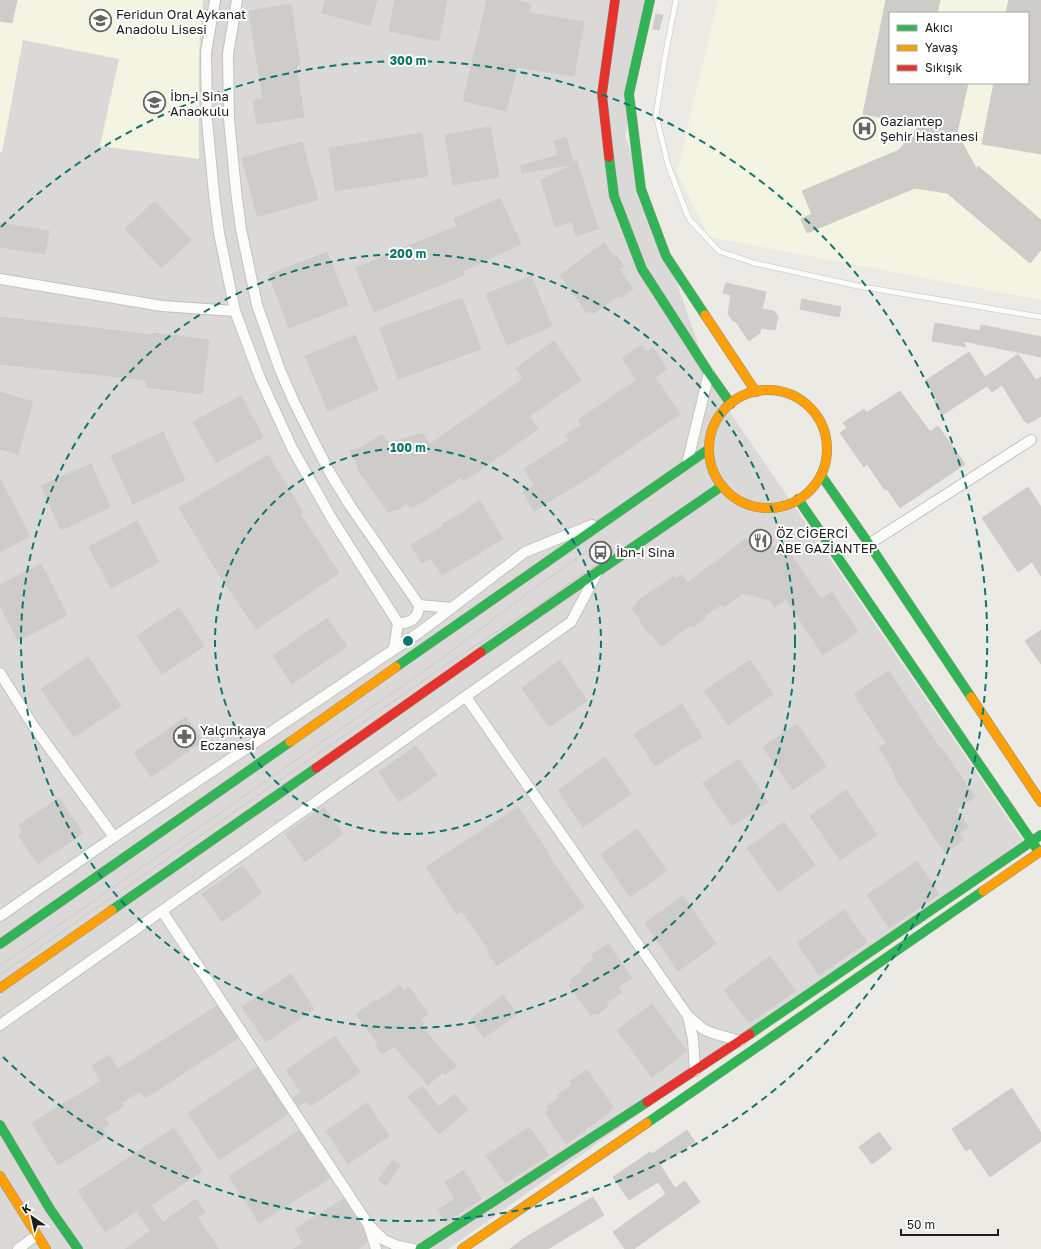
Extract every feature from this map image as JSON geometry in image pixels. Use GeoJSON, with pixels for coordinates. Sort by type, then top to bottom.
{"type":"FeatureCollection","features":[{"type":"Feature","properties":{"kind":"main road"},"geometry":{"type":"LineString","coordinates":[[615,0],[602,94],[614,196],[642,269],[709,373],[731,404]]}},
{"type":"Feature","properties":{"kind":"main road"},"geometry":{"type":"LineString","coordinates":[[650,0],[629,94],[640,189],[666,256],[756,392]]}},
{"type":"Feature","properties":{"kind":"main road"},"geometry":{"type":"LineString","coordinates":[[771,390],[789,393],[806,403],[818,417],[826,434],[827,454],[821,475],[811,490],[798,499],[776,508],[756,507],[737,499],[722,486],[712,464],[709,449],[712,430],[721,414],[731,404],[740,398],[752,392],[756,392],[771,390]]}},
{"type":"Feature","properties":{"kind":"main road"},"geometry":{"type":"LineString","coordinates":[[0,944],[709,449]]}},
{"type":"Feature","properties":{"kind":"main road"},"geometry":{"type":"LineString","coordinates":[[821,475],[869,544],[1041,802]]}},
{"type":"Feature","properties":{"kind":"main road"},"geometry":{"type":"LineString","coordinates":[[0,988],[598,570],[722,486]]}},
{"type":"Feature","properties":{"kind":"main road"},"geometry":{"type":"LineString","coordinates":[[462,1249],[1040,853],[798,499]]}},
{"type":"Feature","properties":{"kind":"main road"},"geometry":{"type":"LineString","coordinates":[[420,1249],[740,1041],[1041,835]]}},
{"type":"Feature","properties":{"kind":"main road"},"geometry":{"type":"LineString","coordinates":[[0,1125],[50,1209],[78,1249]]}},
{"type":"Feature","properties":{"kind":"main road"},"geometry":{"type":"LineString","coordinates":[[0,1176],[46,1249]]}},
{"type":"Feature","properties":{"kind":"street"},"geometry":{"type":"LineString","coordinates":[[215,0],[206,52],[207,120],[217,217],[235,311],[260,378],[292,448],[332,519],[398,623],[394,649]]}},
{"type":"Feature","properties":{"kind":"street"},"geometry":{"type":"LineString","coordinates":[[237,0],[228,54],[229,119],[241,229],[257,305],[268,337],[292,396],[326,466],[350,507],[419,604],[417,614],[414,619],[410,622],[398,623]]}},
{"type":"Feature","properties":{"kind":"street"},"geometry":{"type":"LineString","coordinates":[[0,279],[162,306],[235,311]]}},
{"type":"Feature","properties":{"kind":"street"},"geometry":{"type":"LineString","coordinates":[[687,464],[709,373]]}},
{"type":"Feature","properties":{"kind":"street"},"geometry":{"type":"LineString","coordinates":[[869,544],[1031,440]]}},
{"type":"Feature","properties":{"kind":"street"},"geometry":{"type":"LineString","coordinates":[[0,916],[114,837],[420,632],[525,552],[614,516]]}},
{"type":"Feature","properties":{"kind":"street"},"geometry":{"type":"LineString","coordinates":[[0,1025],[571,622],[598,570]]}},
{"type":"Feature","properties":{"kind":"street"},"geometry":{"type":"LineString","coordinates":[[419,604],[452,608]]}},
{"type":"Feature","properties":{"kind":"street"},"geometry":{"type":"LineString","coordinates":[[0,673],[32,724],[114,837]]}},
{"type":"Feature","properties":{"kind":"street"},"geometry":{"type":"LineString","coordinates":[[466,697],[688,1016],[704,1029],[712,1033],[740,1041]]}},
{"type":"Feature","properties":{"kind":"street"},"geometry":{"type":"LineString","coordinates":[[162,910],[368,1224],[384,1240],[398,1246],[413,1249]]}},
{"type":"Feature","properties":{"kind":"street"},"geometry":{"type":"LineString","coordinates":[[688,1016],[693,1039],[695,1071]]}},
{"type":"Feature","properties":{"kind":"street"},"geometry":{"type":"LineString","coordinates":[[368,1224],[376,1249]]}},
{"type":"Feature","properties":{"kind":"street"},"geometry":{"type":"LineString","coordinates":[[18,1249],[37,1235]]}},
{"type":"Feature","properties":{"kind":"lane"},"geometry":{"type":"LineString","coordinates":[[676,0],[664,56],[656,114],[668,165],[687,214],[690,220],[719,251],[754,263],[858,286],[1041,317]]}},
{"type":"Feature","properties":{"kind":"shaded area"},"geometry":{"type":"Polygon","coordinates":[[[0,0],[651,0],[625,136],[714,389],[1024,842],[448,1249],[0,1249],[0,0]]]}},
{"type":"Feature","properties":{"kind":"shaded area"},"geometry":{"type":"Polygon","coordinates":[[[0,0],[203,0],[199,54],[199,159],[100,146],[119,59],[23,40],[2,153],[0,152],[0,0]]]}},
{"type":"Feature","properties":{"kind":"shaded area","name":"Gaziantep Şehir Hastanesi"},"geometry":{"type":"Polygon","coordinates":[[[718,0],[1041,0],[1041,300],[709,237],[677,172],[718,0]]]}},
{"type":"Feature","properties":{"kind":"building"},"geometry":{"type":"Polygon","coordinates":[[[0,0],[17,0],[12,23],[0,21],[0,0]]]}},
{"type":"Feature","properties":{"kind":"building"},"geometry":{"type":"Polygon","coordinates":[[[325,0],[377,0],[370,26],[322,13],[325,0]]]}},
{"type":"Feature","properties":{"kind":"building"},"geometry":{"type":"Polygon","coordinates":[[[395,0],[447,0],[439,41],[389,31],[395,0]]]}},
{"type":"Feature","properties":{"kind":"building"},"geometry":{"type":"Polygon","coordinates":[[[487,0],[515,0],[531,4],[529,13],[584,22],[574,76],[517,67],[506,111],[463,101],[487,0]]]}},
{"type":"Feature","properties":{"kind":"building"},"geometry":{"type":"Polygon","coordinates":[[[886,0],[940,0],[937,12],[889,12],[889,84],[968,84],[957,133],[977,170],[978,166],[1041,220],[1041,250],[1030,263],[947,193],[915,188],[807,233],[801,219],[812,214],[802,191],[899,150],[920,125],[863,114],[886,0]]]}},
{"type":"Feature","properties":{"kind":"building","name":"Gaziantep Şehir Hastanesi"},"geometry":{"type":"Polygon","coordinates":[[[1009,0],[1041,0],[1041,154],[982,144],[994,84],[1029,84],[1029,12],[1006,12],[1009,0]]]}},
{"type":"Feature","properties":{"kind":"building"},"geometry":{"type":"Polygon","coordinates":[[[291,4],[300,65],[296,65],[304,117],[257,124],[253,100],[263,99],[249,11],[291,4]]]}},
{"type":"Feature","properties":{"kind":"building"},"geometry":{"type":"Polygon","coordinates":[[[656,14],[663,15],[659,30],[653,29],[656,14]]]}},
{"type":"Feature","properties":{"kind":"building"},"geometry":{"type":"Polygon","coordinates":[[[490,127],[499,177],[453,185],[445,135],[490,127]]]}},
{"type":"Feature","properties":{"kind":"building"},"geometry":{"type":"Polygon","coordinates":[[[422,133],[428,176],[335,191],[329,148],[422,133]]]}},
{"type":"Feature","properties":{"kind":"building"},"geometry":{"type":"Polygon","coordinates":[[[566,137],[573,162],[577,161],[598,229],[576,236],[572,221],[555,227],[541,180],[568,167],[568,165],[522,173],[521,166],[558,155],[554,141],[566,137]]]}},
{"type":"Feature","properties":{"kind":"building"},"geometry":{"type":"Polygon","coordinates":[[[302,142],[318,200],[257,216],[242,158],[302,142]]]}},
{"type":"Feature","properties":{"kind":"building"},"geometry":{"type":"Polygon","coordinates":[[[500,198],[521,244],[463,271],[464,275],[374,312],[356,268],[457,226],[454,219],[500,198]]]}},
{"type":"Feature","properties":{"kind":"building"},"geometry":{"type":"Polygon","coordinates":[[[155,201],[191,240],[161,268],[125,229],[155,201]]]}},
{"type":"Feature","properties":{"kind":"building"},"geometry":{"type":"Polygon","coordinates":[[[0,223],[49,231],[45,254],[0,247],[0,223]]]}},
{"type":"Feature","properties":{"kind":"building"},"geometry":{"type":"Polygon","coordinates":[[[604,243],[614,257],[616,255],[624,266],[619,269],[633,289],[620,298],[618,296],[593,314],[591,311],[587,313],[560,275],[604,243]]]}},
{"type":"Feature","properties":{"kind":"building"},"geometry":{"type":"Polygon","coordinates":[[[327,252],[348,305],[289,328],[269,275],[327,252]]]}},
{"type":"Feature","properties":{"kind":"building"},"geometry":{"type":"Polygon","coordinates":[[[531,276],[552,326],[507,345],[486,294],[531,276]]]}},
{"type":"Feature","properties":{"kind":"building"},"geometry":{"type":"Polygon","coordinates":[[[726,283],[766,292],[762,309],[774,311],[778,316],[775,330],[761,328],[760,333],[749,341],[736,322],[733,321],[728,314],[731,295],[723,293],[726,283]]]}},
{"type":"Feature","properties":{"kind":"building"},"geometry":{"type":"Polygon","coordinates":[[[462,298],[481,349],[398,379],[380,328],[462,298]]]}},
{"type":"Feature","properties":{"kind":"building"},"geometry":{"type":"Polygon","coordinates":[[[802,299],[841,307],[839,317],[800,309],[802,299]]]}},
{"type":"Feature","properties":{"kind":"building"},"geometry":{"type":"Polygon","coordinates":[[[0,317],[209,340],[202,394],[146,387],[146,380],[0,364],[0,317]]]}},
{"type":"Feature","properties":{"kind":"building"},"geometry":{"type":"Polygon","coordinates":[[[935,323],[980,331],[981,325],[1041,337],[1041,357],[963,341],[966,347],[932,341],[935,323]]]}},
{"type":"Feature","properties":{"kind":"building"},"geometry":{"type":"Polygon","coordinates":[[[355,335],[378,389],[328,411],[305,356],[355,335]]]}},
{"type":"Feature","properties":{"kind":"building"},"geometry":{"type":"Polygon","coordinates":[[[554,341],[581,380],[529,416],[538,429],[464,481],[461,477],[423,502],[411,508],[407,503],[399,509],[388,512],[358,470],[356,461],[349,451],[363,447],[382,434],[388,443],[422,433],[430,444],[523,379],[516,368],[554,341]]]}},
{"type":"Feature","properties":{"kind":"building"},"geometry":{"type":"Polygon","coordinates":[[[642,345],[646,352],[653,348],[667,369],[655,377],[680,414],[598,470],[599,471],[534,511],[523,492],[534,485],[524,469],[569,440],[566,435],[581,425],[578,420],[637,380],[622,358],[642,345]]]}},
{"type":"Feature","properties":{"kind":"building"},"geometry":{"type":"Polygon","coordinates":[[[969,352],[985,377],[1018,354],[1036,380],[1041,377],[1041,416],[1028,424],[1026,421],[1025,422],[1002,385],[992,392],[987,386],[942,415],[934,401],[937,399],[925,381],[969,352]]]}},
{"type":"Feature","properties":{"kind":"building"},"geometry":{"type":"Polygon","coordinates":[[[900,391],[930,432],[938,426],[965,464],[900,508],[887,489],[885,490],[867,464],[864,467],[840,433],[847,428],[843,423],[864,409],[866,413],[900,391]]]}},
{"type":"Feature","properties":{"kind":"building"},"geometry":{"type":"Polygon","coordinates":[[[0,392],[33,402],[18,454],[0,449],[0,392]]]}},
{"type":"Feature","properties":{"kind":"building"},"geometry":{"type":"Polygon","coordinates":[[[241,396],[263,437],[216,463],[193,422],[241,396]]]}},
{"type":"Feature","properties":{"kind":"building"},"geometry":{"type":"Polygon","coordinates":[[[163,432],[185,480],[133,504],[111,456],[163,432]]]}},
{"type":"Feature","properties":{"kind":"building"},"geometry":{"type":"Polygon","coordinates":[[[268,455],[303,512],[300,514],[339,573],[256,629],[218,573],[179,508],[268,455]]]}},
{"type":"Feature","properties":{"kind":"building"},"geometry":{"type":"Polygon","coordinates":[[[91,464],[110,507],[61,530],[41,486],[91,464]]]}},
{"type":"Feature","properties":{"kind":"building"},"geometry":{"type":"Polygon","coordinates":[[[0,479],[30,536],[0,552],[0,479]]]}},
{"type":"Feature","properties":{"kind":"building"},"geometry":{"type":"Polygon","coordinates":[[[1028,487],[1041,507],[1041,576],[1032,562],[1018,572],[982,518],[1028,487]]]}},
{"type":"Feature","properties":{"kind":"building"},"geometry":{"type":"Polygon","coordinates":[[[480,501],[503,539],[442,575],[431,558],[422,563],[411,545],[480,501]]]}},
{"type":"Feature","properties":{"kind":"building"},"geometry":{"type":"Polygon","coordinates":[[[137,521],[159,562],[111,588],[89,547],[137,521]]]}},
{"type":"Feature","properties":{"kind":"building"},"geometry":{"type":"Polygon","coordinates":[[[762,537],[767,545],[789,552],[821,599],[832,592],[858,632],[823,655],[786,599],[774,607],[770,600],[743,593],[724,607],[722,604],[704,616],[706,618],[693,627],[691,625],[661,647],[651,633],[649,634],[640,623],[642,622],[632,608],[637,604],[636,602],[674,576],[676,579],[682,575],[687,583],[746,539],[755,542],[762,537]]]}},
{"type":"Feature","properties":{"kind":"building"},"geometry":{"type":"Polygon","coordinates":[[[41,564],[67,615],[18,641],[0,606],[0,585],[41,564]]]}},
{"type":"Feature","properties":{"kind":"building"},"geometry":{"type":"Polygon","coordinates":[[[179,608],[204,646],[162,674],[137,636],[179,608]]]}},
{"type":"Feature","properties":{"kind":"building"},"geometry":{"type":"Polygon","coordinates":[[[327,618],[347,646],[292,684],[273,656],[327,618]]]}},
{"type":"Feature","properties":{"kind":"building"},"geometry":{"type":"Polygon","coordinates":[[[1041,630],[1041,664],[1025,641],[1041,630]]]}},
{"type":"Feature","properties":{"kind":"building"},"geometry":{"type":"Polygon","coordinates":[[[88,657],[121,706],[74,737],[41,689],[88,657]]]}},
{"type":"Feature","properties":{"kind":"building"},"geometry":{"type":"Polygon","coordinates":[[[560,660],[587,701],[549,727],[522,688],[560,660]]]}},
{"type":"Feature","properties":{"kind":"building"},"geometry":{"type":"Polygon","coordinates":[[[750,660],[773,694],[728,725],[704,691],[750,660]]]}},
{"type":"Feature","properties":{"kind":"building"},"geometry":{"type":"Polygon","coordinates":[[[889,671],[939,747],[940,746],[975,797],[956,809],[968,827],[959,833],[964,840],[945,853],[894,776],[896,775],[879,748],[886,743],[854,694],[889,671]]]}},
{"type":"Feature","properties":{"kind":"building"},"geometry":{"type":"Polygon","coordinates":[[[682,704],[702,737],[655,766],[634,734],[682,704]]]}},
{"type":"Feature","properties":{"kind":"building"},"geometry":{"type":"Polygon","coordinates":[[[186,717],[203,741],[151,777],[134,753],[186,717]]]}},
{"type":"Feature","properties":{"kind":"building"},"geometry":{"type":"Polygon","coordinates":[[[797,724],[826,766],[793,790],[763,747],[797,724]]]}},
{"type":"Feature","properties":{"kind":"building"},"geometry":{"type":"Polygon","coordinates":[[[416,746],[437,775],[399,802],[379,772],[416,746]]]}},
{"type":"Feature","properties":{"kind":"building"},"geometry":{"type":"Polygon","coordinates":[[[605,757],[631,794],[583,827],[558,790],[605,757]]]}},
{"type":"Feature","properties":{"kind":"building"},"geometry":{"type":"Polygon","coordinates":[[[739,759],[768,802],[732,826],[703,783],[739,759]]]}},
{"type":"Feature","properties":{"kind":"building"},"geometry":{"type":"Polygon","coordinates":[[[846,790],[877,835],[840,860],[810,816],[846,790]]]}},
{"type":"Feature","properties":{"kind":"building"},"geometry":{"type":"Polygon","coordinates":[[[59,798],[83,833],[38,864],[18,835],[23,832],[19,825],[59,798]]]}},
{"type":"Feature","properties":{"kind":"building"},"geometry":{"type":"Polygon","coordinates":[[[324,807],[343,834],[305,862],[285,834],[324,807]]]}},
{"type":"Feature","properties":{"kind":"building"},"geometry":{"type":"Polygon","coordinates":[[[518,807],[549,854],[548,855],[584,907],[497,966],[488,953],[490,952],[462,911],[457,914],[426,867],[518,807]]]}},
{"type":"Feature","properties":{"kind":"building"},"geometry":{"type":"Polygon","coordinates":[[[784,822],[815,865],[778,892],[747,848],[784,822]]]}},
{"type":"Feature","properties":{"kind":"building"},"geometry":{"type":"Polygon","coordinates":[[[637,829],[667,871],[630,897],[601,854],[637,829]]]}},
{"type":"Feature","properties":{"kind":"building"},"geometry":{"type":"Polygon","coordinates":[[[917,861],[939,894],[889,928],[867,895],[917,861]]]}},
{"type":"Feature","properties":{"kind":"building"},"geometry":{"type":"Polygon","coordinates":[[[243,866],[262,893],[222,922],[202,894],[243,866]]]}},
{"type":"Feature","properties":{"kind":"building"},"geometry":{"type":"Polygon","coordinates":[[[683,896],[716,944],[678,971],[645,923],[683,896]]]}},
{"type":"Feature","properties":{"kind":"building"},"geometry":{"type":"Polygon","coordinates":[[[844,910],[867,942],[819,975],[797,943],[844,910]]]}},
{"type":"Feature","properties":{"kind":"building"},"geometry":{"type":"Polygon","coordinates":[[[608,944],[632,978],[618,987],[622,992],[606,1003],[608,1006],[597,1015],[596,1013],[591,1016],[569,985],[572,983],[570,980],[583,971],[581,968],[594,959],[591,955],[608,944]]]}},
{"type":"Feature","properties":{"kind":"building"},"geometry":{"type":"Polygon","coordinates":[[[770,956],[796,991],[749,1023],[724,990],[770,956]]]}},
{"type":"Feature","properties":{"kind":"building"},"geometry":{"type":"Polygon","coordinates":[[[291,974],[314,1009],[266,1042],[242,1007],[291,974]]]}},
{"type":"Feature","properties":{"kind":"building"},"geometry":{"type":"Polygon","coordinates":[[[400,985],[404,991],[409,987],[428,1014],[421,1019],[424,1024],[421,1026],[456,1066],[445,1075],[443,1072],[428,1085],[394,1046],[382,1054],[376,1046],[378,1044],[356,1014],[375,1000],[376,1002],[400,985]]]}},
{"type":"Feature","properties":{"kind":"building"},"geometry":{"type":"Polygon","coordinates":[[[503,995],[517,1014],[484,1038],[471,1019],[503,995]]]}},
{"type":"Feature","properties":{"kind":"building"},"geometry":{"type":"Polygon","coordinates":[[[652,1004],[687,1051],[652,1077],[617,1030],[652,1004]]]}},
{"type":"Feature","properties":{"kind":"building"},"geometry":{"type":"Polygon","coordinates":[[[217,1006],[238,1038],[145,1098],[140,1091],[121,1103],[124,1106],[105,1118],[109,1124],[102,1128],[107,1135],[58,1165],[32,1123],[101,1081],[92,1066],[109,1055],[118,1069],[217,1006]]]}},
{"type":"Feature","properties":{"kind":"building"},"geometry":{"type":"Polygon","coordinates":[[[335,1036],[360,1072],[311,1106],[307,1101],[298,1106],[293,1098],[301,1092],[286,1070],[335,1036]]]}},
{"type":"Feature","properties":{"kind":"building"},"geometry":{"type":"Polygon","coordinates":[[[257,1067],[288,1114],[219,1160],[188,1113],[257,1067]]]}},
{"type":"Feature","properties":{"kind":"building"},"geometry":{"type":"Polygon","coordinates":[[[587,1070],[613,1107],[608,1111],[609,1113],[566,1144],[545,1112],[549,1109],[547,1106],[559,1098],[557,1095],[572,1085],[570,1081],[587,1070]]]}},
{"type":"Feature","properties":{"kind":"building"},"geometry":{"type":"Polygon","coordinates":[[[422,1086],[439,1107],[455,1094],[468,1110],[439,1134],[408,1097],[422,1086]]]}},
{"type":"Feature","properties":{"kind":"building"},"geometry":{"type":"Polygon","coordinates":[[[1012,1088],[1041,1133],[1041,1141],[990,1177],[970,1148],[966,1151],[952,1129],[1012,1088]]]}},
{"type":"Feature","properties":{"kind":"building"},"geometry":{"type":"Polygon","coordinates":[[[367,1103],[389,1136],[348,1164],[326,1131],[367,1103]]]}},
{"type":"Feature","properties":{"kind":"building"},"geometry":{"type":"Polygon","coordinates":[[[529,1127],[549,1155],[505,1183],[486,1156],[529,1127]]]}},
{"type":"Feature","properties":{"kind":"building"},"geometry":{"type":"Polygon","coordinates":[[[174,1128],[202,1171],[151,1205],[163,1222],[196,1199],[205,1212],[197,1217],[219,1249],[125,1249],[150,1231],[137,1211],[105,1232],[78,1191],[174,1128]]]}},
{"type":"Feature","properties":{"kind":"building"},"geometry":{"type":"Polygon","coordinates":[[[687,1130],[695,1142],[660,1165],[675,1188],[685,1181],[700,1202],[634,1249],[625,1249],[613,1232],[666,1194],[658,1182],[629,1200],[613,1177],[650,1152],[652,1154],[687,1130]]]}},
{"type":"Feature","properties":{"kind":"building"},"geometry":{"type":"Polygon","coordinates":[[[299,1131],[330,1178],[259,1223],[229,1176],[299,1131]]]}},
{"type":"Feature","properties":{"kind":"building"},"geometry":{"type":"Polygon","coordinates":[[[879,1132],[892,1149],[872,1164],[859,1147],[879,1132]]]}},
{"type":"Feature","properties":{"kind":"building"},"geometry":{"type":"Polygon","coordinates":[[[393,1160],[401,1165],[386,1186],[378,1180],[393,1160]]]}},
{"type":"Feature","properties":{"kind":"building"},"geometry":{"type":"Polygon","coordinates":[[[464,1170],[481,1199],[446,1222],[438,1210],[455,1199],[445,1182],[464,1170]]]}},
{"type":"Feature","properties":{"kind":"building"},"geometry":{"type":"Polygon","coordinates":[[[593,1197],[604,1215],[548,1249],[510,1249],[523,1239],[593,1197]]]}},
{"type":"Feature","properties":{"kind":"building"},"geometry":{"type":"Polygon","coordinates":[[[344,1199],[364,1231],[367,1243],[358,1249],[293,1249],[303,1243],[295,1229],[344,1199]]]}},
{"type":"Feature","properties":{"kind":"tram line"},"geometry":{"type":"LineString","coordinates":[[0,966],[444,657],[536,587],[608,537]]}},
{"type":"Feature","properties":{"kind":"tram line"},"geometry":{"type":"LineString","coordinates":[[0,975],[447,664],[538,605],[622,547]]}},
{"type":"Feature","properties":{"kind":"traffic: fast"},"geometry":{"type":"LineString","coordinates":[[650,0],[629,94],[641,189],[666,256],[705,315]]}},
{"type":"Feature","properties":{"kind":"traffic: fast"},"geometry":{"type":"LineString","coordinates":[[609,157],[614,196],[642,269],[709,373],[731,404]]}},
{"type":"Feature","properties":{"kind":"traffic: fast"},"geometry":{"type":"LineString","coordinates":[[396,667],[709,449]]}},
{"type":"Feature","properties":{"kind":"traffic: fast"},"geometry":{"type":"LineString","coordinates":[[821,475],[971,697]]}},
{"type":"Feature","properties":{"kind":"traffic: fast"},"geometry":{"type":"LineString","coordinates":[[481,652],[722,486]]}},
{"type":"Feature","properties":{"kind":"traffic: fast"},"geometry":{"type":"LineString","coordinates":[[798,499],[1037,849]]}},
{"type":"Feature","properties":{"kind":"traffic: fast"},"geometry":{"type":"LineString","coordinates":[[0,944],[290,742]]}},
{"type":"Feature","properties":{"kind":"traffic: fast"},"geometry":{"type":"LineString","coordinates":[[112,910],[316,768]]}},
{"type":"Feature","properties":{"kind":"traffic: fast"},"geometry":{"type":"LineString","coordinates":[[750,1034],[1041,835]]}},
{"type":"Feature","properties":{"kind":"traffic: fast"},"geometry":{"type":"LineString","coordinates":[[647,1123],[983,891]]}},
{"type":"Feature","properties":{"kind":"traffic: fast"},"geometry":{"type":"LineString","coordinates":[[420,1249],[647,1102]]}},
{"type":"Feature","properties":{"kind":"traffic: fast"},"geometry":{"type":"LineString","coordinates":[[0,1125],[50,1209],[78,1249]]}},
{"type":"Feature","properties":{"kind":"traffic: slow"},"geometry":{"type":"LineString","coordinates":[[705,315],[756,392]]}},
{"type":"Feature","properties":{"kind":"traffic: slow"},"geometry":{"type":"LineString","coordinates":[[768,390],[790,395],[801,400],[817,416],[822,427],[827,449],[822,471],[817,482],[801,498],[790,503],[768,508],[746,503],[735,498],[719,482],[714,471],[709,449],[714,427],[719,416],[735,400],[746,395],[768,390]]}},
{"type":"Feature","properties":{"kind":"traffic: slow"},"geometry":{"type":"LineString","coordinates":[[290,742],[396,667]]}},
{"type":"Feature","properties":{"kind":"traffic: slow"},"geometry":{"type":"LineString","coordinates":[[971,697],[1041,802]]}},
{"type":"Feature","properties":{"kind":"traffic: slow"},"geometry":{"type":"LineString","coordinates":[[983,891],[1041,851]]}},
{"type":"Feature","properties":{"kind":"traffic: slow"},"geometry":{"type":"LineString","coordinates":[[0,988],[112,910]]}},
{"type":"Feature","properties":{"kind":"traffic: slow"},"geometry":{"type":"LineString","coordinates":[[462,1249],[647,1123]]}},
{"type":"Feature","properties":{"kind":"traffic: slow"},"geometry":{"type":"LineString","coordinates":[[0,1176],[46,1249]]}},
{"type":"Feature","properties":{"kind":"traffic: jam"},"geometry":{"type":"LineString","coordinates":[[609,157],[602,94],[615,0]]}},
{"type":"Feature","properties":{"kind":"traffic: jam"},"geometry":{"type":"LineString","coordinates":[[316,768],[481,652]]}},
{"type":"Feature","properties":{"kind":"traffic: jam"},"geometry":{"type":"LineString","coordinates":[[647,1102],[750,1034]]}},
{"type":"Feature","properties":{"kind":"place","name":"Feridun Oral Aykanat Anadolu Lisesi"},"geometry":{"type":"Point","coordinates":[101,21]}},
{"type":"Feature","properties":{"kind":"place","name":"İbn-i Sina Anaokulu"},"geometry":{"type":"Point","coordinates":[154,103]}},
{"type":"Feature","properties":{"kind":"place","name":"Gaziantep Şehir Hastanesi"},"geometry":{"type":"Point","coordinates":[864,128]}},
{"type":"Feature","properties":{"kind":"place","name":"ÖZ CİĞERCİ ABE GAZİANTEP"},"geometry":{"type":"Point","coordinates":[761,540]}},
{"type":"Feature","properties":{"kind":"place","name":"İbn-i Sina"},"geometry":{"type":"Point","coordinates":[601,552]}},
{"type":"Feature","properties":{"kind":"place","name":"Yalçınkaya Eczanesi"},"geometry":{"type":"Point","coordinates":[185,737]}}]}
